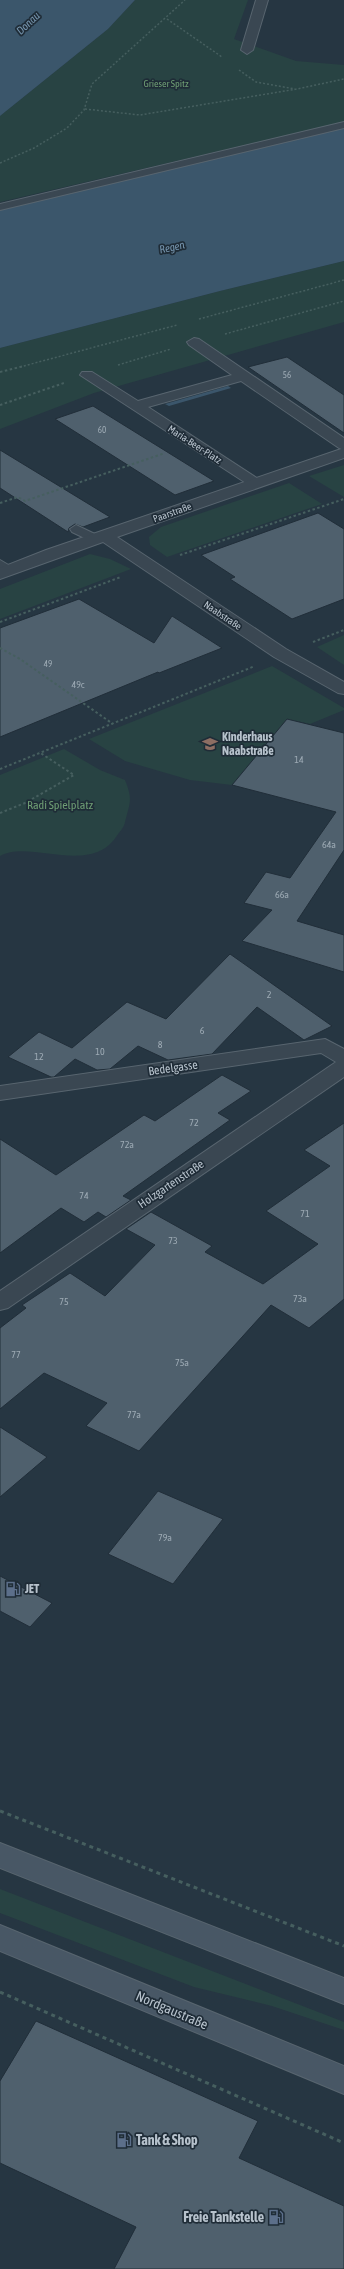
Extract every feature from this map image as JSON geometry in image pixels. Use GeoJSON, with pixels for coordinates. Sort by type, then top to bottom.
{"type":"FeatureCollection","features":[{"type":"Feature","properties":{"kind":"main road"},"geometry":{"type":"LineString","coordinates":[[0,1854],[344,1991]]}},
{"type":"Feature","properties":{"kind":"main road","name":"Nordgaustraße"},"geometry":{"type":"LineString","coordinates":[[0,1938],[344,2080]]}},
{"type":"Feature","properties":{"kind":"street"},"geometry":{"type":"LineString","coordinates":[[247,50],[262,0]]}},
{"type":"Feature","properties":{"kind":"street"},"geometry":{"type":"LineString","coordinates":[[194,342],[344,445]]}},
{"type":"Feature","properties":{"kind":"street","name":"Maria-Beer-Platz"},"geometry":{"type":"LineString","coordinates":[[87,375],[255,482]]}},
{"type":"Feature","properties":{"kind":"street"},"geometry":{"type":"LineString","coordinates":[[136,406],[243,376]]}},
{"type":"Feature","properties":{"kind":"street","name":"Paarstraße"},"geometry":{"type":"LineString","coordinates":[[4,570],[100,538],[255,482],[344,452]]}},
{"type":"Feature","properties":{"kind":"street","name":"Naabstraße"},"geometry":{"type":"LineString","coordinates":[[100,538],[151,565],[283,655],[344,690]]}},
{"type":"Feature","properties":{"kind":"street","name":"Bedelgasse"},"geometry":{"type":"LineString","coordinates":[[0,1093],[325,1046],[344,1058]]}},
{"type":"Feature","properties":{"kind":"street","name":"Holzgartenstraße"},"geometry":{"type":"LineString","coordinates":[[0,1302],[73,1250],[344,1067]]}},
{"type":"Feature","properties":{"kind":"lane"},"geometry":{"type":"LineString","coordinates":[[0,207],[344,125]]}},
{"type":"Feature","properties":{"kind":"lane"},"geometry":{"type":"LineString","coordinates":[[76,529],[100,538]]}},
{"type":"Feature","properties":{"kind":"path"},"geometry":{"type":"LineString","coordinates":[[0,163],[42,144],[62,132],[85,109],[90,85],[166,19],[185,0]]}},
{"type":"Feature","properties":{"kind":"path"},"geometry":{"type":"LineString","coordinates":[[85,109],[140,115],[297,89],[344,79]]}},
{"type":"Feature","properties":{"kind":"path"},"geometry":{"type":"LineString","coordinates":[[193,321],[344,280]]}},
{"type":"Feature","properties":{"kind":"path"},"geometry":{"type":"LineString","coordinates":[[0,372],[178,325]]}},
{"type":"Feature","properties":{"kind":"path"},"geometry":{"type":"LineString","coordinates":[[0,503],[18,497],[25,501],[165,453],[157,448],[187,439]]}},
{"type":"Feature","properties":{"kind":"path"},"geometry":{"type":"LineString","coordinates":[[0,769],[344,630]]}},
{"type":"Feature","properties":{"kind":"path"},"geometry":{"type":"LineString","coordinates":[[0,648],[26,663],[112,724]]}},
{"type":"Feature","properties":{"kind":"path"},"geometry":{"type":"LineString","coordinates":[[0,813],[25,803],[74,775],[39,752]]}},
{"type":"Feature","properties":{"kind":"path"},"geometry":{"type":"LineString","coordinates":[[0,1811],[344,1946]]}},
{"type":"Feature","properties":{"kind":"path"},"geometry":{"type":"LineString","coordinates":[[0,1992],[344,2143]]}},
{"type":"Feature","properties":{"kind":"green space","name":"Grieser Spitz"},"geometry":{"type":"Polygon","coordinates":[[[135,0],[248,0],[234,39],[296,61],[344,65],[344,122],[0,202],[0,116],[108,29],[135,0]]]}},
{"type":"Feature","properties":{"kind":"green space"},"geometry":{"type":"Polygon","coordinates":[[[344,261],[344,322],[94,393],[0,429],[0,348],[220,291],[344,261]]]}},
{"type":"Feature","properties":{"kind":"green space"},"geometry":{"type":"Polygon","coordinates":[[[344,465],[344,497],[309,476],[344,465]]]}},
{"type":"Feature","properties":{"kind":"green space"},"geometry":{"type":"Polygon","coordinates":[[[289,483],[322,504],[167,557],[150,545],[149,537],[161,527],[289,483]]]}},
{"type":"Feature","properties":{"kind":"green space"},"geometry":{"type":"Polygon","coordinates":[[[90,554],[110,559],[131,569],[0,619],[0,589],[90,554]]]}},
{"type":"Feature","properties":{"kind":"green space"},"geometry":{"type":"Polygon","coordinates":[[[344,635],[344,665],[317,647],[344,635]]]}},
{"type":"Feature","properties":{"kind":"green space"},"geometry":{"type":"Polygon","coordinates":[[[272,666],[344,708],[344,710],[310,724],[287,719],[232,785],[190,780],[125,761],[89,739],[272,666]]]}},
{"type":"Feature","properties":{"kind":"green space","name":"Radi Spielplatz"},"geometry":{"type":"Polygon","coordinates":[[[64,749],[100,770],[125,780],[130,801],[123,828],[104,848],[91,854],[75,856],[27,851],[12,852],[0,856],[0,775],[64,749]]]}},
{"type":"Feature","properties":{"kind":"green space"},"geometry":{"type":"Polygon","coordinates":[[[0,1889],[344,2022],[344,2030],[272,2006],[194,1987],[0,1913],[0,1889]]]}},
{"type":"Feature","properties":{"kind":"water","name":"Donau"},"geometry":{"type":"Polygon","coordinates":[[[0,0],[135,0],[108,29],[0,116],[0,0]]]}},
{"type":"Feature","properties":{"kind":"water","name":"Regen"},"geometry":{"type":"Polygon","coordinates":[[[344,128],[344,261],[220,291],[0,348],[0,210],[344,128]]]}},
{"type":"Feature","properties":{"kind":"water"},"geometry":{"type":"Polygon","coordinates":[[[228,386],[231,388],[169,406],[165,404],[228,386]]]}},
{"type":"Feature","properties":{"kind":"building"},"geometry":{"type":"Polygon","coordinates":[[[287,357],[344,395],[344,433],[248,367],[287,357]]]}},
{"type":"Feature","properties":{"kind":"building"},"geometry":{"type":"Polygon","coordinates":[[[93,406],[214,481],[175,495],[55,419],[93,406]]]}},
{"type":"Feature","properties":{"kind":"building"},"geometry":{"type":"Polygon","coordinates":[[[0,450],[110,517],[83,527],[75,524],[69,528],[68,532],[0,488],[0,450]]]}},
{"type":"Feature","properties":{"kind":"building"},"geometry":{"type":"Polygon","coordinates":[[[318,513],[344,529],[344,599],[292,619],[230,579],[235,577],[201,555],[318,513]]]}},
{"type":"Feature","properties":{"kind":"building"},"geometry":{"type":"Polygon","coordinates":[[[79,599],[154,643],[172,616],[222,648],[159,673],[158,672],[0,737],[0,628],[79,599]]]}},
{"type":"Feature","properties":{"kind":"building"},"geometry":{"type":"Polygon","coordinates":[[[287,719],[344,733],[344,850],[297,921],[344,935],[344,972],[242,941],[272,910],[244,903],[266,872],[290,878],[336,812],[232,785],[287,719]]]}},
{"type":"Feature","properties":{"kind":"building"},"geometry":{"type":"Polygon","coordinates":[[[230,954],[332,1026],[304,1040],[257,1007],[212,1054],[168,1060],[138,1046],[110,1069],[97,1070],[75,1059],[54,1077],[8,1057],[39,1032],[72,1048],[127,1002],[166,1019],[230,954]]]}},
{"type":"Feature","properties":{"kind":"building"},"geometry":{"type":"Polygon","coordinates":[[[222,1075],[251,1091],[218,1113],[230,1120],[123,1196],[131,1200],[106,1217],[98,1212],[84,1222],[61,1208],[0,1253],[0,1139],[56,1175],[144,1115],[155,1121],[222,1075]]]}},
{"type":"Feature","properties":{"kind":"building"},"geometry":{"type":"Polygon","coordinates":[[[344,1123],[344,1299],[309,1328],[271,1305],[139,1451],[86,1426],[107,1403],[44,1373],[0,1409],[0,1328],[26,1308],[22,1305],[70,1273],[105,1296],[155,1245],[126,1229],[151,1212],[212,1246],[205,1252],[263,1284],[318,1244],[266,1211],[330,1166],[304,1150],[344,1123]]]}},
{"type":"Feature","properties":{"kind":"building"},"geometry":{"type":"Polygon","coordinates":[[[0,1427],[47,1457],[0,1497],[0,1427]]]}},
{"type":"Feature","properties":{"kind":"building"},"geometry":{"type":"Polygon","coordinates":[[[158,1491],[223,1519],[173,1584],[108,1554],[158,1491]]]}},
{"type":"Feature","properties":{"kind":"building","name":"JET"},"geometry":{"type":"Polygon","coordinates":[[[0,1576],[52,1603],[30,1627],[0,1611],[0,1576]]]}},
{"type":"Feature","properties":{"kind":"building","name":"Tank & Shop"},"geometry":{"type":"Polygon","coordinates":[[[36,2021],[258,2121],[239,2158],[344,2206],[344,2269],[114,2269],[136,2227],[0,2163],[0,2081],[36,2021]]]}},
{"type":"Feature","properties":{"kind":"place","name":"Kinderhaus Naabstraße"},"geometry":{"type":"Point","coordinates":[210,744]}},
{"type":"Feature","properties":{"kind":"place","name":"JET"},"geometry":{"type":"Point","coordinates":[13,1589]}},
{"type":"Feature","properties":{"kind":"place","name":"Tank & Shop"},"geometry":{"type":"Point","coordinates":[124,2140]}},
{"type":"Feature","properties":{"kind":"place","name":"Freie Tankstelle"},"geometry":{"type":"Point","coordinates":[276,2217]}}]}
